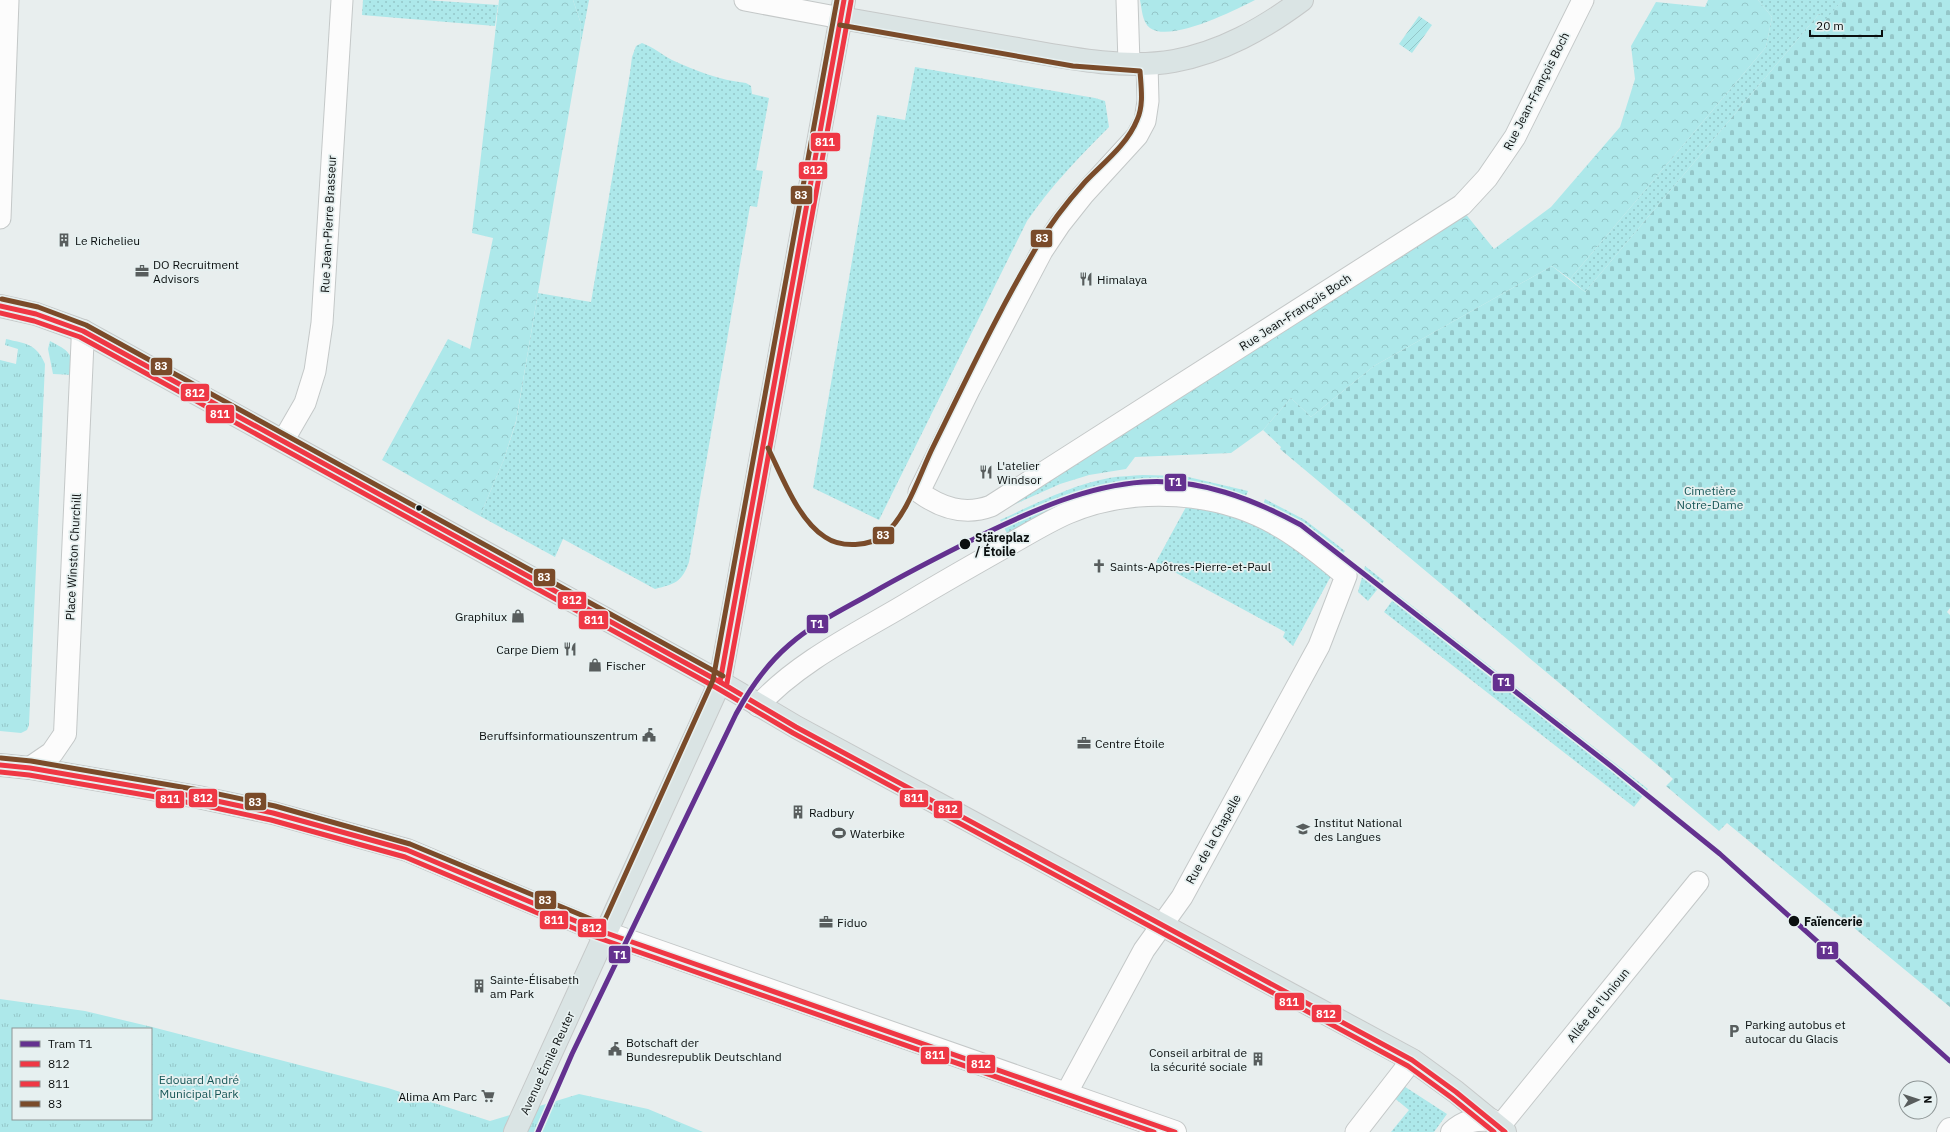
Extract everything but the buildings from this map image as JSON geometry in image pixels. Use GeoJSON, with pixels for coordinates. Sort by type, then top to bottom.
{"type":"FeatureCollection","features":[{"type":"Feature","properties":{"kind":"main road"},"geometry":{"type":"LineString","coordinates":[[843,9],[1074,59],[1138,64],[1173,61],[1200,55],[1239,41],[1273,22],[1302,0]]}},
{"type":"Feature","properties":{"kind":"main road","name":"Avenue Émile Reuter"},"geometry":{"type":"LineString","coordinates":[[515,1132],[720,682],[843,9]]}},
{"type":"Feature","properties":{"kind":"main road"},"geometry":{"type":"LineString","coordinates":[[0,306],[36,314],[83,331],[684,662],[796,727],[1412,1060],[1498,1126]]}},
{"type":"Feature","properties":{"kind":"main road","name":"Place Winston Churchill"},"geometry":{"type":"LineString","coordinates":[[30,768],[52,752],[65,734],[83,331]]}},
{"type":"Feature","properties":{"kind":"main road"},"geometry":{"type":"LineString","coordinates":[[0,765],[30,768],[198,796],[273,812],[406,850],[606,933],[1174,1132]]}},
{"type":"Feature","properties":{"kind":"main road"},"geometry":{"type":"LineString","coordinates":[[1452,1132],[1461,1124],[1476,1119],[1498,1126]]}},
{"type":"Feature","properties":{"kind":"street"},"geometry":{"type":"LineString","coordinates":[[0,218],[8,0]]}},
{"type":"Feature","properties":{"kind":"street","name":"Rue Jean-Pierre Brasseur"},"geometry":{"type":"LineString","coordinates":[[283,441],[305,403],[315,371],[322,323],[342,0]]}},
{"type":"Feature","properties":{"kind":"street"},"geometry":{"type":"LineString","coordinates":[[745,0],[843,9]]}},
{"type":"Feature","properties":{"kind":"street"},"geometry":{"type":"LineString","coordinates":[[1127,0],[1138,64]]}},
{"type":"Feature","properties":{"kind":"street","name":"Rue Jean-François Boch"},"geometry":{"type":"LineString","coordinates":[[1138,64],[1148,101],[1145,121],[1137,136],[1083,195],[1060,224],[1042,251],[967,395],[919,492],[933,502],[957,510],[979,511],[991,506],[1462,205],[1487,178],[1515,137],[1583,0]]}},
{"type":"Feature","properties":{"kind":"street","name":"Rue de la Chapelle"},"geometry":{"type":"LineString","coordinates":[[758,706],[781,683],[809,662],[975,564],[1034,530],[1069,513],[1115,500],[1162,495],[1210,500],[1236,507],[1281,527],[1310,547],[1346,576],[1319,646],[1182,897],[1144,950],[1066,1094]]}},
{"type":"Feature","properties":{"kind":"street","name":"Allée de l'Unioun"},"geometry":{"type":"LineString","coordinates":[[1498,1126],[1698,882]]}},
{"type":"Feature","properties":{"kind":"street"},"geometry":{"type":"LineString","coordinates":[[1356,1132],[1412,1060]]}},
{"type":"Feature","properties":{"kind":"green space"},"geometry":{"type":"Polygon","coordinates":[[[363,0],[426,0],[498,5],[495,26],[362,15],[363,0]]]}},
{"type":"Feature","properties":{"kind":"green space"},"geometry":{"type":"Polygon","coordinates":[[[499,0],[573,0],[581,24],[580,48],[516,421],[504,459],[480,516],[382,460],[448,339],[470,349],[493,238],[472,233],[499,0]]]}},
{"type":"Feature","properties":{"kind":"green space"},"geometry":{"type":"Polygon","coordinates":[[[573,0],[589,0],[580,48],[581,24],[573,0]]]}},
{"type":"Feature","properties":{"kind":"green space"},"geometry":{"type":"Polygon","coordinates":[[[1140,0],[1255,0],[1203,23],[1187,28],[1160,32],[1150,28],[1145,22],[1140,0]]]}},
{"type":"Feature","properties":{"kind":"green space"},"geometry":{"type":"Polygon","coordinates":[[[1708,0],[1758,0],[1772,17],[1766,47],[1570,279],[1552,266],[1374,366],[1311,417],[1291,398],[1263,430],[1231,453],[1135,457],[1126,469],[1089,475],[1060,484],[1057,476],[1423,243],[1464,212],[1494,249],[1551,207],[1620,127],[1635,79],[1631,46],[1656,2],[1705,7],[1708,0]]]}},
{"type":"Feature","properties":{"kind":"green space"},"geometry":{"type":"Polygon","coordinates":[[[1758,0],[1843,0],[1826,20],[1819,14],[1585,292],[1570,279],[1766,47],[1772,17],[1758,0]]]}},
{"type":"Feature","properties":{"kind":"green space","name":"Cimetière Notre-Dame"},"geometry":{"type":"Polygon","coordinates":[[[1843,0],[1950,0],[1950,608],[1947,612],[1950,615],[1950,1007],[1727,823],[1719,831],[1666,786],[1673,779],[1668,774],[1280,449],[1281,447],[1263,430],[1291,398],[1311,417],[1374,366],[1552,266],[1585,292],[1819,14],[1826,19],[1843,0]]]}},
{"type":"Feature","properties":{"kind":"green space"},"geometry":{"type":"Polygon","coordinates":[[[1419,16],[1432,25],[1412,53],[1399,44],[1419,16]]]}},
{"type":"Feature","properties":{"kind":"green space"},"geometry":{"type":"Polygon","coordinates":[[[642,43],[672,60],[699,71],[726,80],[746,83],[751,86],[752,94],[769,98],[756,170],[763,171],[757,207],[750,206],[689,562],[684,574],[677,581],[673,584],[655,589],[563,539],[555,557],[480,516],[504,459],[516,422],[538,293],[591,302],[632,57],[636,46],[642,43]]]}},
{"type":"Feature","properties":{"kind":"green space"},"geometry":{"type":"Polygon","coordinates":[[[915,67],[1105,101],[1109,127],[1066,172],[1027,221],[879,520],[813,488],[877,115],[905,120],[915,67]]]}},
{"type":"Feature","properties":{"kind":"green space"},"geometry":{"type":"Polygon","coordinates":[[[6,339],[34,348],[42,357],[45,364],[29,725],[27,730],[21,733],[0,731],[0,360],[16,364],[18,349],[5,345],[6,339]]]}},
{"type":"Feature","properties":{"kind":"green space"},"geometry":{"type":"Polygon","coordinates":[[[50,341],[65,350],[71,357],[74,375],[53,374],[48,349],[50,341]]]}},
{"type":"Feature","properties":{"kind":"green space"},"geometry":{"type":"Polygon","coordinates":[[[1143,475],[1184,476],[1248,491],[1243,503],[1183,489],[1009,537],[1000,520],[1081,485],[1109,478],[1143,475]]]}},
{"type":"Feature","properties":{"kind":"green space"},"geometry":{"type":"Polygon","coordinates":[[[1057,476],[1060,484],[995,513],[1057,476]]]}},
{"type":"Feature","properties":{"kind":"green space"},"geometry":{"type":"Polygon","coordinates":[[[1265,499],[1305,520],[1345,551],[1337,560],[1261,510],[1265,499]]]}},
{"type":"Feature","properties":{"kind":"green space"},"geometry":{"type":"Polygon","coordinates":[[[1186,507],[1229,514],[1243,519],[1283,540],[1331,576],[1293,646],[1283,637],[1285,632],[1156,562],[1186,507]]]}},
{"type":"Feature","properties":{"kind":"green space"},"geometry":{"type":"Polygon","coordinates":[[[1365,566],[1384,581],[1368,601],[1358,592],[1365,566]]]}},
{"type":"Feature","properties":{"kind":"green space"},"geometry":{"type":"Polygon","coordinates":[[[1397,594],[1648,789],[1634,807],[1384,612],[1397,594]]]}},
{"type":"Feature","properties":{"kind":"green space","name":"Edouard André Municipal Park"},"geometry":{"type":"Polygon","coordinates":[[[0,999],[85,1011],[152,1027],[388,1088],[490,1121],[579,1094],[648,1109],[703,1132],[0,1132],[0,999]]]}},
{"type":"Feature","properties":{"kind":"green space"},"geometry":{"type":"Polygon","coordinates":[[[1396,1081],[1447,1114],[1434,1132],[1391,1132],[1409,1110],[1387,1092],[1396,1081]]]}},
{"type":"Feature","properties":{"kind":"tram line","name":"T1"},"geometry":{"type":"LineString","coordinates":[[538,1132],[572,1054],[736,714],[753,686],[773,660],[799,637],[829,617],[913,570],[984,534],[1061,500],[1102,488],[1143,482],[1185,483],[1225,492],[1264,507],[1301,525],[1611,766],[1720,854],[1950,1061]]}},
{"type":"Feature","properties":{"kind":"transit line","name":"83"},"geometry":{"type":"LineString","coordinates":[[1,758],[31,761],[199,790],[275,806],[410,844],[603,924],[713,680],[837,0]]}},
{"type":"Feature","properties":{"kind":"transit line","name":"812"},"geometry":{"type":"LineString","coordinates":[[720,682],[844,0]]}},
{"type":"Feature","properties":{"kind":"transit line","name":"811"},"geometry":{"type":"LineString","coordinates":[[727,683],[851,1]]}},
{"type":"Feature","properties":{"kind":"transit line","name":"83"},"geometry":{"type":"LineString","coordinates":[[768,448],[799,509],[815,529],[825,537],[839,543],[864,544],[872,542],[885,534],[893,526],[907,505],[933,447],[983,346],[1041,239],[1072,197],[1121,146],[1133,129],[1141,108],[1142,96],[1140,71],[1073,66],[840,25]]}},
{"type":"Feature","properties":{"kind":"transit line","name":"83"},"geometry":{"type":"LineString","coordinates":[[2,299],[38,307],[86,325],[723,676]]}},
{"type":"Feature","properties":{"kind":"transit line","name":"812"},"geometry":{"type":"LineString","coordinates":[[0,306],[36,314],[83,331],[720,682],[796,727],[1412,1060],[1456,1092],[1505,1132]]}},
{"type":"Feature","properties":{"kind":"transit line","name":"811"},"geometry":{"type":"LineString","coordinates":[[0,313],[34,321],[80,337],[717,688],[793,733],[1408,1066],[1452,1098],[1494,1132]]}},
{"type":"Feature","properties":{"kind":"transit line","name":"812"},"geometry":{"type":"LineString","coordinates":[[0,765],[30,768],[198,797],[273,813],[407,850],[592,928],[1175,1132]]}},
{"type":"Feature","properties":{"kind":"transit line","name":"811"},"geometry":{"type":"LineString","coordinates":[[0,772],[29,775],[197,804],[271,820],[405,857],[590,935],[1154,1132]]}},
{"type":"Feature","properties":{"kind":"place","name":"Le Richelieu"},"geometry":{"type":"Point","coordinates":[64,240]}},
{"type":"Feature","properties":{"kind":"place","name":"DO Recruitment Advisors"},"geometry":{"type":"Point","coordinates":[142,271]}},
{"type":"Feature","properties":{"kind":"place","name":"Himalaya"},"geometry":{"type":"Point","coordinates":[1086,279]}},
{"type":"Feature","properties":{"kind":"place","name":"L'atelier Windsor"},"geometry":{"type":"Point","coordinates":[986,472]}},
{"type":"Feature","properties":{"kind":"place","name":"Stäreplaz / Étoile"},"geometry":{"type":"Point","coordinates":[965,544]}},
{"type":"Feature","properties":{"kind":"place","name":"Saints-Apôtres-Pierre-et-Paul"},"geometry":{"type":"Point","coordinates":[1099,566]}},
{"type":"Feature","properties":{"kind":"place","name":"Graphilux"},"geometry":{"type":"Point","coordinates":[518,616]}},
{"type":"Feature","properties":{"kind":"place","name":"Carpe Diem"},"geometry":{"type":"Point","coordinates":[570,649]}},
{"type":"Feature","properties":{"kind":"place","name":"Fischer"},"geometry":{"type":"Point","coordinates":[595,665]}},
{"type":"Feature","properties":{"kind":"place","name":"Beruffsinformatiounszentrum"},"geometry":{"type":"Point","coordinates":[649,735]}},
{"type":"Feature","properties":{"kind":"place","name":"Centre Étoile"},"geometry":{"type":"Point","coordinates":[1084,743]}},
{"type":"Feature","properties":{"kind":"place","name":"Radbury"},"geometry":{"type":"Point","coordinates":[798,812]}},
{"type":"Feature","properties":{"kind":"place","name":"Institut National des Langues"},"geometry":{"type":"Point","coordinates":[1303,829]}},
{"type":"Feature","properties":{"kind":"place","name":"Waterbike"},"geometry":{"type":"Point","coordinates":[839,833]}},
{"type":"Feature","properties":{"kind":"place","name":"Faïencerie"},"geometry":{"type":"Point","coordinates":[1794,921]}},
{"type":"Feature","properties":{"kind":"place","name":"Fiduo"},"geometry":{"type":"Point","coordinates":[826,922]}},
{"type":"Feature","properties":{"kind":"place","name":"Sainte-Élisabeth am Park"},"geometry":{"type":"Point","coordinates":[479,986]}},
{"type":"Feature","properties":{"kind":"place","name":"Parking autobus et autocar du Glacis"},"geometry":{"type":"Point","coordinates":[1734,1031]}},
{"type":"Feature","properties":{"kind":"place","name":"Botschaft der Bundesrepublik Deutschland"},"geometry":{"type":"Point","coordinates":[615,1049]}},
{"type":"Feature","properties":{"kind":"place","name":"Conseil arbitral de la sécurité sociale"},"geometry":{"type":"Point","coordinates":[1258,1059]}},
{"type":"Feature","properties":{"kind":"place","name":"Alima Am Parc"},"geometry":{"type":"Point","coordinates":[488,1096]}}]}
